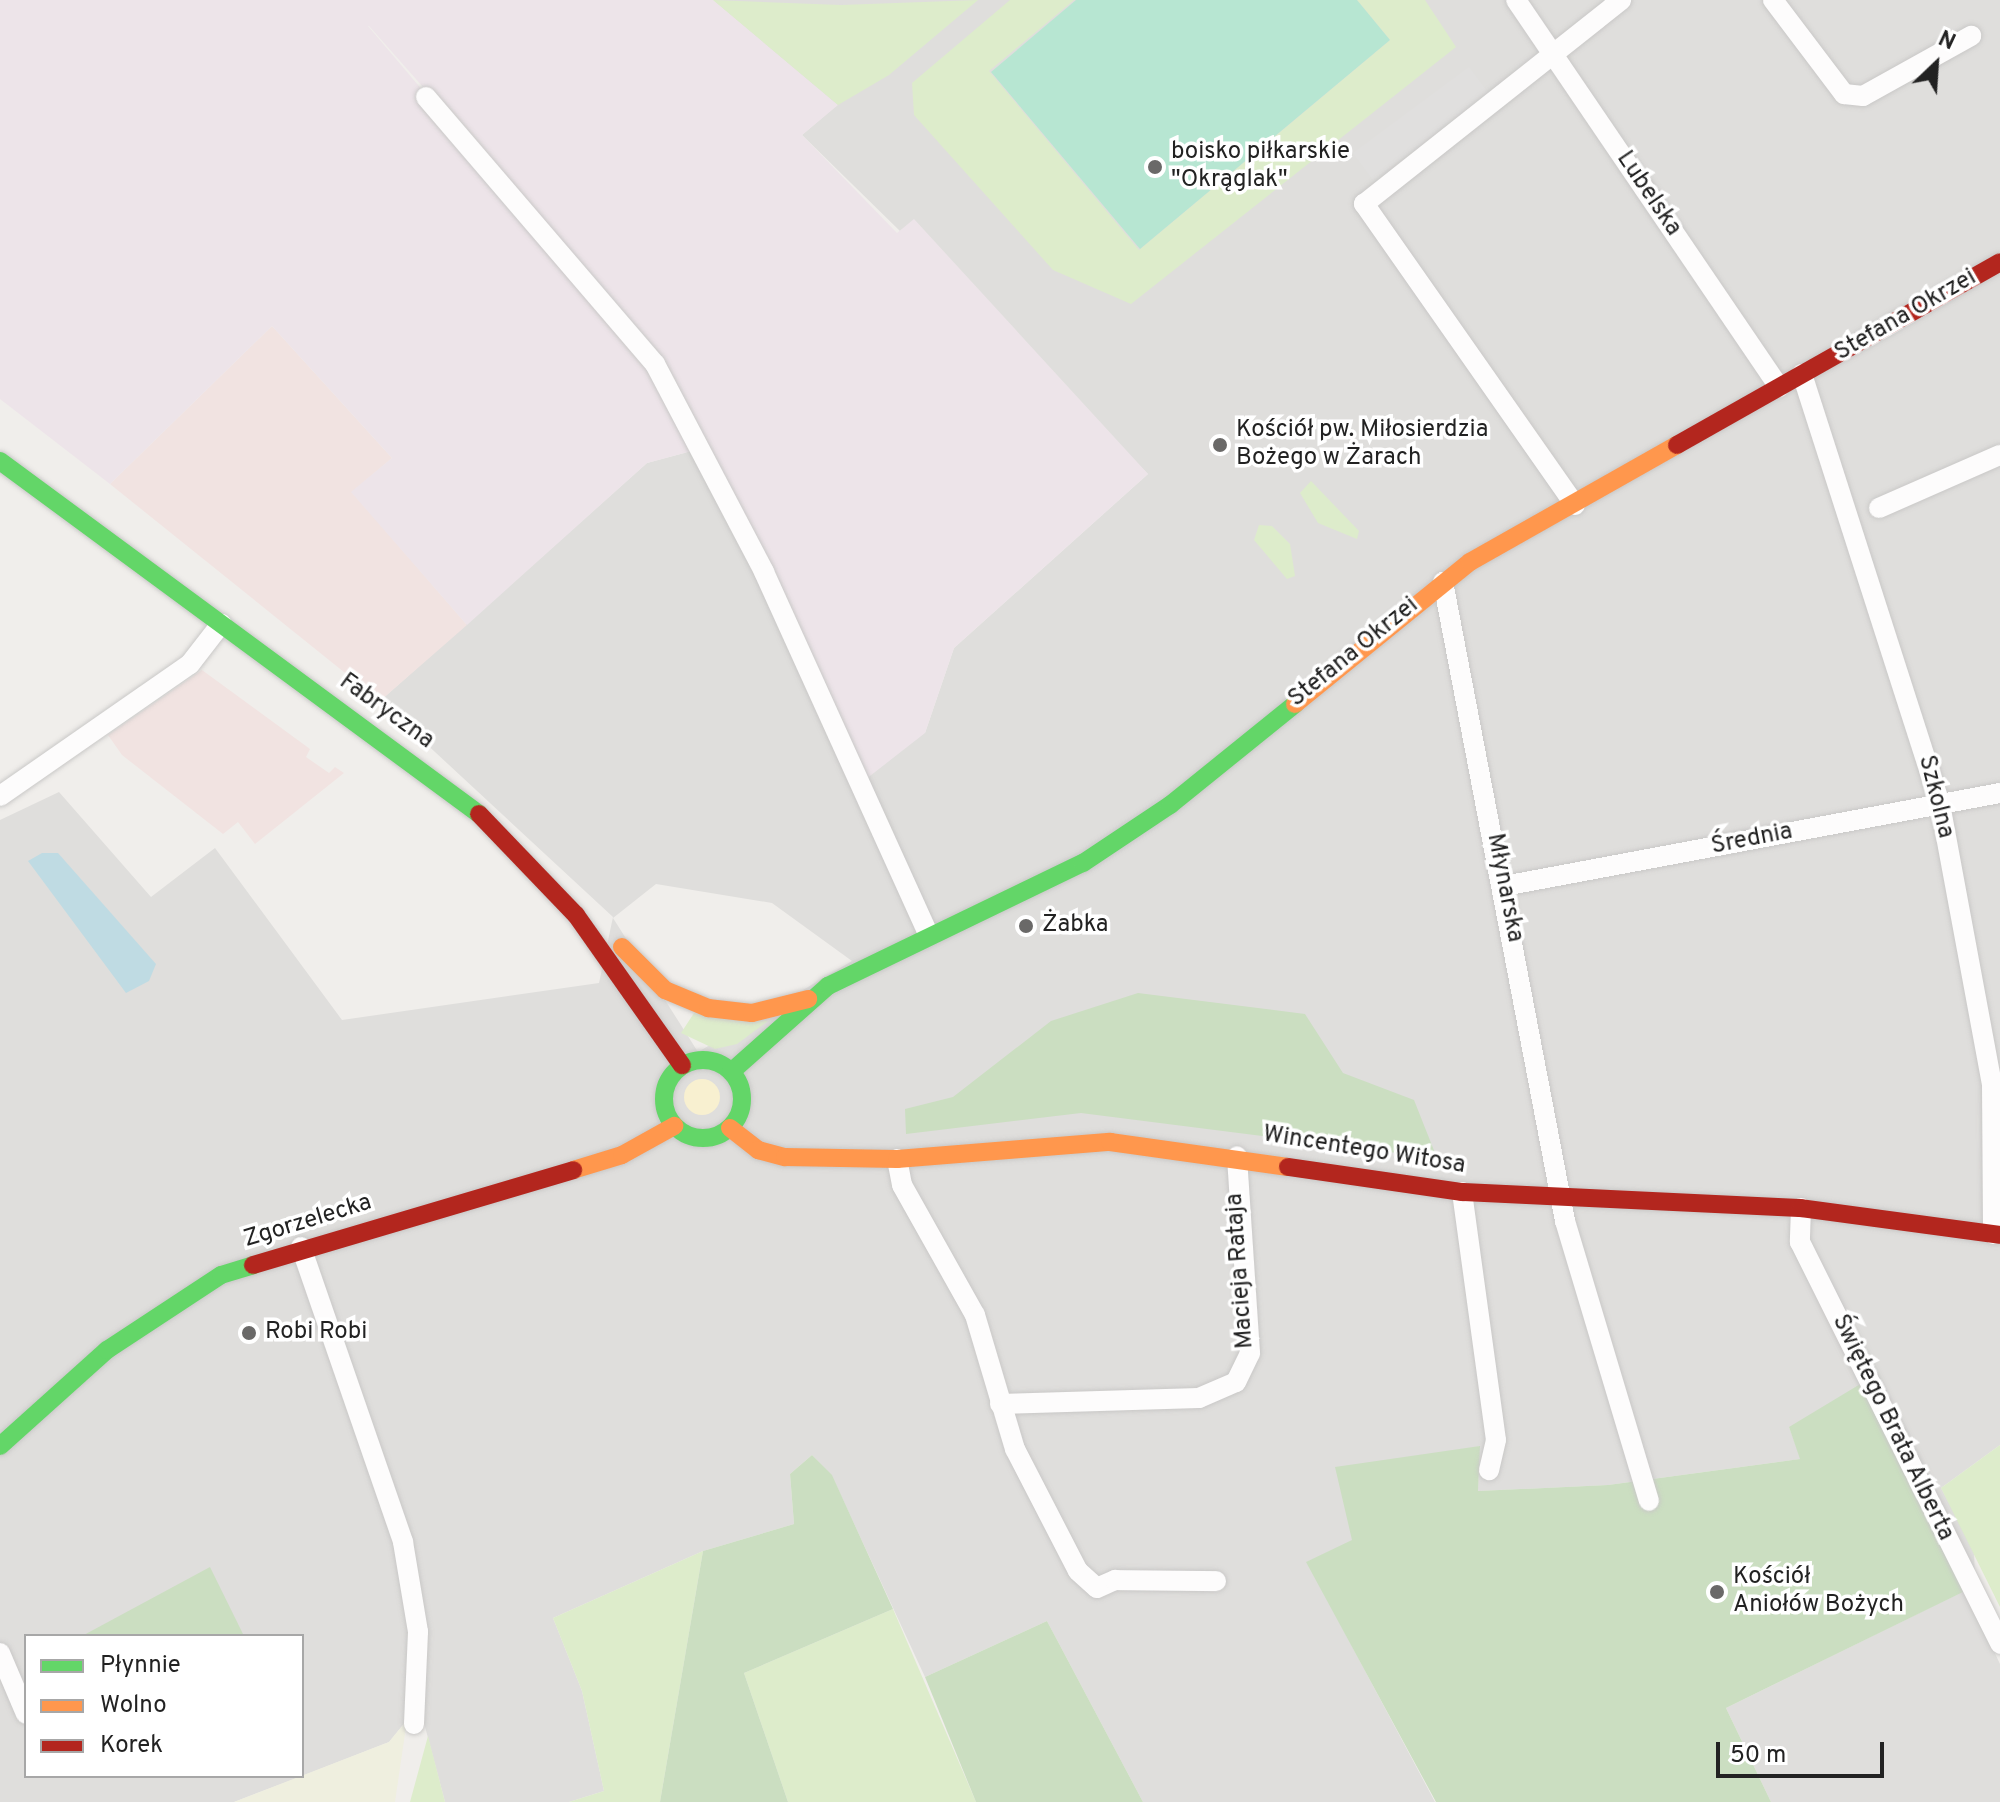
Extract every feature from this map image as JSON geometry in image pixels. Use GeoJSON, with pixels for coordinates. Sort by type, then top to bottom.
{"type":"FeatureCollection","features":[{"type":"Feature","properties":{"kind":"street","name":"Lubelska"},"geometry":{"type":"LineString","coordinates":[[1516,0],[1779,387]]}},
{"type":"Feature","properties":{"kind":"street"},"geometry":{"type":"LineString","coordinates":[[1575,505],[1365,211],[1367,198],[1538,72],[1552,52],[1621,0]]}},
{"type":"Feature","properties":{"kind":"street"},"geometry":{"type":"LineString","coordinates":[[1773,0],[1844,94],[1863,96],[1971,36]]}},
{"type":"Feature","properties":{"kind":"street"},"geometry":{"type":"LineString","coordinates":[[426,97],[655,364],[764,572],[928,934]]}},
{"type":"Feature","properties":{"kind":"street","name":"Stefana Okrzei"},"geometry":{"type":"LineString","coordinates":[[731,1072],[813,997],[928,934],[1083,863],[1170,805],[1443,582],[2000,262]]}},
{"type":"Feature","properties":{"kind":"street","name":"Szkolna"},"geometry":{"type":"LineString","coordinates":[[1802,374],[1940,804],[1992,1084],[1997,1234]]}},
{"type":"Feature","properties":{"kind":"street"},"geometry":{"type":"LineString","coordinates":[[1879,508],[2000,455]]}},
{"type":"Feature","properties":{"kind":"street","name":"Fabryczna"},"geometry":{"type":"LineString","coordinates":[[0,461],[425,769],[493,824],[570,907],[682,1065]]}},
{"type":"Feature","properties":{"kind":"street","name":"Młynarska"},"geometry":{"type":"LineString","coordinates":[[1443,582],[1504,886],[1560,1195],[1649,1501]]}},
{"type":"Feature","properties":{"kind":"street"},"geometry":{"type":"LineString","coordinates":[[0,796],[190,664],[221,624]]}},
{"type":"Feature","properties":{"kind":"street","name":"Średnia"},"geometry":{"type":"LineString","coordinates":[[1504,886],[2000,793]]}},
{"type":"Feature","properties":{"kind":"street"},"geometry":{"type":"LineString","coordinates":[[570,907],[602,927],[645,975],[688,1002],[752,1013],[813,997]]}},
{"type":"Feature","properties":{"kind":"street"},"geometry":{"type":"LineString","coordinates":[[708,1060],[731,1072],[742,1094],[730,1128],[706,1138],[674,1126],[663,1094],[682,1065],[708,1060]]}},
{"type":"Feature","properties":{"kind":"street","name":"Zgorzelecka"},"geometry":{"type":"LineString","coordinates":[[0,1446],[175,1299],[301,1247],[563,1174],[652,1143],[674,1126]]}},
{"type":"Feature","properties":{"kind":"street","name":"Wincentego Witosa"},"geometry":{"type":"LineString","coordinates":[[730,1128],[758,1150],[785,1157],[897,1159],[1110,1142],[1237,1156],[1462,1192],[1801,1208],[1997,1234]]}},
{"type":"Feature","properties":{"kind":"street","name":"Macieja Rataja"},"geometry":{"type":"LineString","coordinates":[[1000,1404],[1199,1398],[1236,1382],[1250,1353],[1237,1156]]}},
{"type":"Feature","properties":{"kind":"street"},"geometry":{"type":"LineString","coordinates":[[897,1159],[902,1185],[975,1315],[1000,1404],[1078,1571],[1097,1588],[1115,1580],[1216,1581]]}},
{"type":"Feature","properties":{"kind":"street"},"geometry":{"type":"LineString","coordinates":[[1462,1192],[1496,1440],[1489,1470]]}},
{"type":"Feature","properties":{"kind":"street","name":"Świętego Brata Alberta"},"geometry":{"type":"LineString","coordinates":[[1801,1208],[1800,1242],[2000,1644]]}},
{"type":"Feature","properties":{"kind":"street"},"geometry":{"type":"LineString","coordinates":[[301,1247],[403,1542],[418,1632],[414,1724]]}},
{"type":"Feature","properties":{"kind":"street"},"geometry":{"type":"LineString","coordinates":[[0,1653],[24,1709]]}},
{"type":"Feature","properties":{"kind":"shaded area"},"geometry":{"type":"Polygon","coordinates":[[[0,0],[713,0],[838,105],[802,135],[897,233],[914,219],[1148,474],[954,648],[925,733],[861,783],[699,449],[647,463],[467,625],[351,492],[392,458],[272,326],[110,484],[0,399],[0,0]],[[369,26],[474,151],[609,297],[369,26]]]}},
{"type":"Feature","properties":{"kind":"shaded area"},"geometry":{"type":"Polygon","coordinates":[[[713,0],[2000,0],[2000,1445],[1941,1488],[1974,1551],[1976,1613],[2000,1664],[2000,1802],[1771,1802],[1726,1708],[1964,1591],[1789,1427],[1801,1459],[1608,1485],[1478,1491],[1479,1446],[1352,1541],[1307,1562],[1435,1802],[1143,1802],[1047,1621],[925,1677],[832,1476],[812,1455],[790,1474],[794,1524],[703,1551],[553,1618],[582,1691],[604,1791],[569,1802],[445,1802],[423,1719],[407,1720],[389,1742],[304,1775],[304,1634],[24,1634],[24,1778],[297,1778],[234,1802],[0,1802],[0,820],[59,792],[151,897],[215,848],[342,1020],[599,983],[613,917],[380,701],[647,463],[699,449],[925,733],[954,648],[1148,474],[802,135],[837,105],[713,0]],[[656,884],[613,918],[698,1052],[852,961],[772,903],[656,884]]]}},
{"type":"Feature","properties":{"kind":"shaded area"},"geometry":{"type":"Polygon","coordinates":[[[1469,67],[1489,94],[1373,180],[1353,153],[1469,67]]]}},
{"type":"Feature","properties":{"kind":"shaded area"},"geometry":{"type":"Polygon","coordinates":[[[272,326],[392,458],[352,492],[467,625],[380,701],[110,484],[272,326]]]}},
{"type":"Feature","properties":{"kind":"shaded area"},"geometry":{"type":"Polygon","coordinates":[[[202,670],[310,749],[306,757],[329,773],[335,767],[344,773],[255,844],[238,822],[223,834],[122,755],[108,735],[202,670]]]}},
{"type":"Feature","properties":{"kind":"green space"},"geometry":{"type":"Polygon","coordinates":[[[713,0],[841,5],[978,0],[889,75],[838,105],[713,0]]]}},
{"type":"Feature","properties":{"kind":"green space"},"geometry":{"type":"Polygon","coordinates":[[[1010,0],[1074,0],[989,71],[1139,250],[1390,40],[1357,0],[1425,0],[1456,47],[1131,304],[1053,270],[914,115],[912,83],[1010,0]]]}},
{"type":"Feature","properties":{"kind":"green space","name":"boisko piłkarskie \"Okrąglak\""},"geometry":{"type":"Polygon","coordinates":[[[1076,0],[1357,0],[1390,40],[1140,249],[991,72],[1076,0]]]}},
{"type":"Feature","properties":{"kind":"green space"},"geometry":{"type":"Polygon","coordinates":[[[1311,481],[1359,531],[1357,539],[1318,523],[1300,493],[1311,481]]]}},
{"type":"Feature","properties":{"kind":"green space"},"geometry":{"type":"Polygon","coordinates":[[[1259,525],[1272,526],[1290,544],[1295,576],[1287,579],[1254,540],[1259,525]]]}},
{"type":"Feature","properties":{"kind":"green space"},"geometry":{"type":"Polygon","coordinates":[[[1138,993],[1305,1014],[1343,1073],[1414,1100],[1437,1158],[1081,1113],[906,1134],[905,1109],[953,1097],[1051,1021],[1138,993]]]}},
{"type":"Feature","properties":{"kind":"green space"},"geometry":{"type":"Polygon","coordinates":[[[694,1013],[768,1021],[737,1044],[715,1049],[681,1033],[694,1013]]]}},
{"type":"Feature","properties":{"kind":"green space"},"geometry":{"type":"Polygon","coordinates":[[[1862,1383],[1965,1591],[1726,1708],[1771,1802],[1436,1802],[1306,1562],[1352,1540],[1335,1467],[1480,1446],[1478,1491],[1608,1485],[1800,1459],[1789,1427],[1862,1383]]]}},
{"type":"Feature","properties":{"kind":"green space"},"geometry":{"type":"Polygon","coordinates":[[[2000,1445],[2000,1607],[1941,1488],[2000,1445]]]}},
{"type":"Feature","properties":{"kind":"green space"},"geometry":{"type":"Polygon","coordinates":[[[812,1455],[832,1475],[893,1609],[744,1673],[788,1802],[660,1802],[703,1551],[794,1524],[790,1474],[812,1455]]]}},
{"type":"Feature","properties":{"kind":"green space"},"geometry":{"type":"Polygon","coordinates":[[[703,1551],[660,1802],[569,1802],[604,1791],[582,1691],[553,1618],[703,1551]]]}},
{"type":"Feature","properties":{"kind":"green space"},"geometry":{"type":"Polygon","coordinates":[[[210,1567],[243,1634],[86,1634],[210,1567]]]}},
{"type":"Feature","properties":{"kind":"green space"},"geometry":{"type":"Polygon","coordinates":[[[893,1609],[976,1802],[788,1802],[744,1673],[893,1609]]]}},
{"type":"Feature","properties":{"kind":"green space"},"geometry":{"type":"Polygon","coordinates":[[[1047,1621],[1143,1802],[976,1802],[925,1677],[1047,1621]]]}},
{"type":"Feature","properties":{"kind":"green space"},"geometry":{"type":"Polygon","coordinates":[[[407,1720],[395,1802],[234,1802],[296,1778],[304,1778],[304,1775],[389,1742],[407,1720]]]}},
{"type":"Feature","properties":{"kind":"green space"},"geometry":{"type":"Polygon","coordinates":[[[428,1736],[445,1802],[410,1802],[428,1736]]]}},
{"type":"Feature","properties":{"kind":"sand"},"geometry":{"type":"Polygon","coordinates":[[[702,1079],[715,1084],[720,1097],[715,1110],[702,1115],[689,1110],[684,1097],[689,1084],[702,1079]]]}},
{"type":"Feature","properties":{"kind":"water"},"geometry":{"type":"Polygon","coordinates":[[[42,853],[58,853],[156,964],[149,981],[126,993],[28,861],[42,853]]]}},
{"type":"Feature","properties":{"kind":"traffic: fast"},"geometry":{"type":"LineString","coordinates":[[0,461],[479,814]]}},
{"type":"Feature","properties":{"kind":"traffic: fast"},"geometry":{"type":"LineString","coordinates":[[731,1072],[828,986],[1083,863],[1170,805],[1295,704]]}},
{"type":"Feature","properties":{"kind":"traffic: fast"},"geometry":{"type":"LineString","coordinates":[[695,1060],[711,1060],[725,1066],[736,1077],[742,1099],[736,1121],[725,1132],[711,1138],[695,1138],[681,1132],[670,1121],[664,1107],[664,1091],[670,1077],[681,1066],[695,1060]]}},
{"type":"Feature","properties":{"kind":"traffic: fast"},"geometry":{"type":"LineString","coordinates":[[0,1446],[107,1350],[221,1275],[253,1265]]}},
{"type":"Feature","properties":{"kind":"traffic: slow"},"geometry":{"type":"LineString","coordinates":[[1295,704],[1470,562],[1677,445]]}},
{"type":"Feature","properties":{"kind":"traffic: slow"},"geometry":{"type":"LineString","coordinates":[[622,947],[665,990],[708,1008],[752,1013],[808,999]]}},
{"type":"Feature","properties":{"kind":"traffic: slow"},"geometry":{"type":"LineString","coordinates":[[573,1170],[622,1155],[674,1126]]}},
{"type":"Feature","properties":{"kind":"traffic: slow"},"geometry":{"type":"LineString","coordinates":[[730,1128],[758,1150],[785,1157],[897,1159],[1110,1142],[1288,1167]]}},
{"type":"Feature","properties":{"kind":"traffic: jam"},"geometry":{"type":"LineString","coordinates":[[1677,445],[2000,262]]}},
{"type":"Feature","properties":{"kind":"traffic: jam"},"geometry":{"type":"LineString","coordinates":[[479,814],[576,915],[682,1065]]}},
{"type":"Feature","properties":{"kind":"traffic: jam"},"geometry":{"type":"LineString","coordinates":[[1288,1167],[1462,1192],[1801,1208],[2000,1235]]}},
{"type":"Feature","properties":{"kind":"traffic: jam"},"geometry":{"type":"LineString","coordinates":[[253,1265],[573,1170]]}},
{"type":"Feature","properties":{"kind":"place","name":"boisko piłkarskie \"Okrąglak\""},"geometry":{"type":"Point","coordinates":[1155,167]}},
{"type":"Feature","properties":{"kind":"place","name":"Kościół pw. Miłosierdzia Bożego w Żarach"},"geometry":{"type":"Point","coordinates":[1220,445]}},
{"type":"Feature","properties":{"kind":"place","name":"Żabka"},"geometry":{"type":"Point","coordinates":[1026,926]}},
{"type":"Feature","properties":{"kind":"place","name":"Robi Robi"},"geometry":{"type":"Point","coordinates":[249,1333]}},
{"type":"Feature","properties":{"kind":"place","name":"Kościół Aniołów Bożych"},"geometry":{"type":"Point","coordinates":[1717,1592]}}]}
